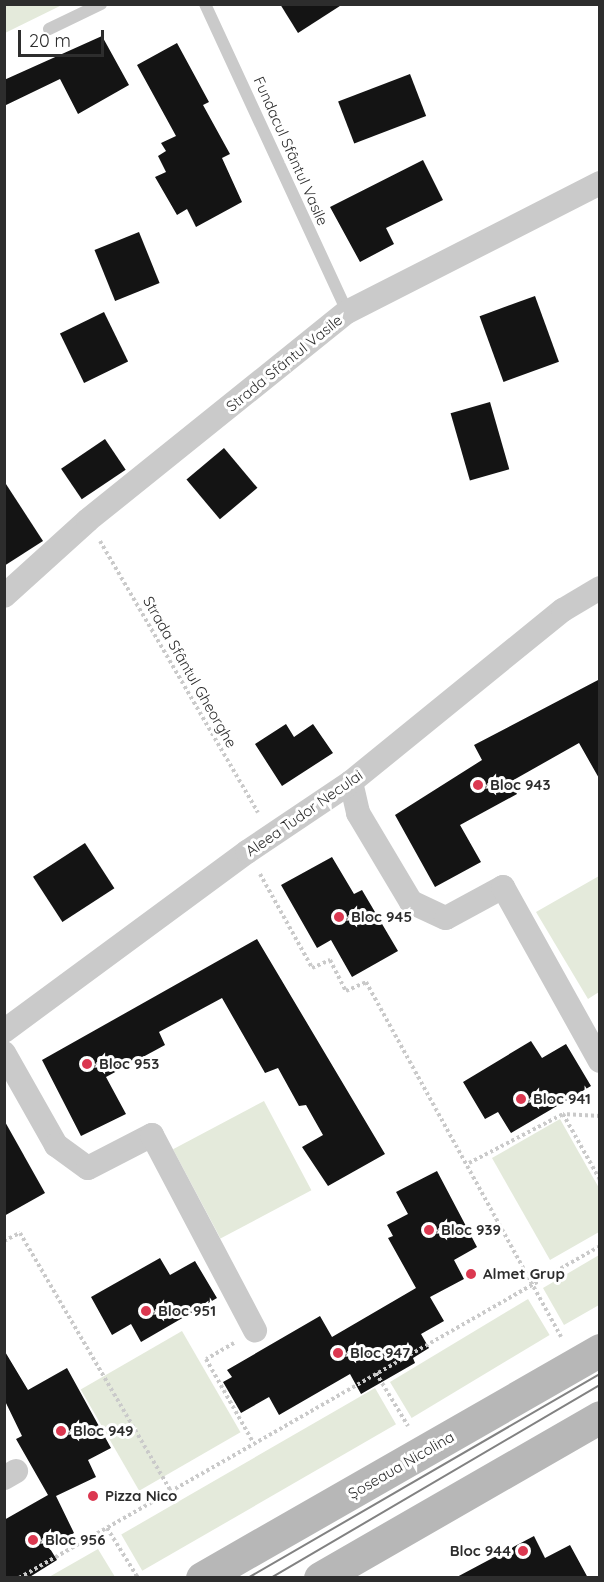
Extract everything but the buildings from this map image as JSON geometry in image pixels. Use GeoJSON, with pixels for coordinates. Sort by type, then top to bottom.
{"type":"FeatureCollection","features":[{"type":"Feature","properties":{"kind":"main road","name":"Șoseaua Nicolina"},"geometry":{"type":"LineString","coordinates":[[202,1578],[587,1357]]}},
{"type":"Feature","properties":{"kind":"main road"},"geometry":{"type":"LineString","coordinates":[[320,1578],[600,1417]]}},
{"type":"Feature","properties":{"kind":"street","name":"Strada Sfântul Vasile"},"geometry":{"type":"LineString","coordinates":[[4,596],[88,520],[347,312],[600,183]]}},
{"type":"Feature","properties":{"kind":"street","name":"Aleea Tudor Neculai"},"geometry":{"type":"LineString","coordinates":[[4,1032],[247,852],[351,782],[563,610],[600,588]]}},
{"type":"Feature","properties":{"kind":"street"},"geometry":{"type":"LineString","coordinates":[[351,782],[358,813],[411,902],[446,918],[503,887],[600,1061]]}},
{"type":"Feature","properties":{"kind":"street"},"geometry":{"type":"LineString","coordinates":[[4,1053],[56,1145],[88,1168],[152,1135],[255,1330]]}},
{"type":"Feature","properties":{"kind":"lane"},"geometry":{"type":"LineString","coordinates":[[48,29],[102,4]]}},
{"type":"Feature","properties":{"kind":"lane","name":"Fundacul Sfântul Vasile"},"geometry":{"type":"LineString","coordinates":[[205,4],[347,312]]}},
{"type":"Feature","properties":{"kind":"path","name":"Strada Sfântul Gheorghe"},"geometry":{"type":"LineString","coordinates":[[88,520],[271,836]]}},
{"type":"Feature","properties":{"kind":"path"},"geometry":{"type":"LineString","coordinates":[[247,852],[312,968],[330,960],[346,991],[366,982],[535,1285],[587,1357]]}},
{"type":"Feature","properties":{"kind":"path"},"geometry":{"type":"LineString","coordinates":[[469,1163],[563,1114],[600,1116]]}},
{"type":"Feature","properties":{"kind":"path"},"geometry":{"type":"LineString","coordinates":[[563,1114],[600,1180]]}},
{"type":"Feature","properties":{"kind":"path"},"geometry":{"type":"LineString","coordinates":[[4,1241],[20,1233],[170,1490]]}},
{"type":"Feature","properties":{"kind":"path"},"geometry":{"type":"LineString","coordinates":[[19,1578],[600,1246]]}},
{"type":"Feature","properties":{"kind":"path"},"geometry":{"type":"LineString","coordinates":[[254,1443],[206,1359],[255,1330]]}},
{"type":"Feature","properties":{"kind":"path"},"geometry":{"type":"LineString","coordinates":[[376,1373],[426,1450]]}},
{"type":"Feature","properties":{"kind":"path"},"geometry":{"type":"LineString","coordinates":[[107,1528],[138,1578]]}},
{"type":"Feature","properties":{"kind":"green space"},"geometry":{"type":"Polygon","coordinates":[[[5,4],[62,4],[62,5],[5,33],[5,4]]]}},
{"type":"Feature","properties":{"kind":"green space"},"geometry":{"type":"Polygon","coordinates":[[[599,876],[599,992],[588,999],[536,912],[599,876]]]}},
{"type":"Feature","properties":{"kind":"green space"},"geometry":{"type":"Polygon","coordinates":[[[264,1101],[311,1190],[220,1239],[173,1149],[264,1101]]]}},
{"type":"Feature","properties":{"kind":"green space"},"geometry":{"type":"Polygon","coordinates":[[[560,1119],[599,1188],[599,1232],[550,1260],[492,1158],[560,1119]]]}},
{"type":"Feature","properties":{"kind":"green space"},"geometry":{"type":"Polygon","coordinates":[[[599,1255],[599,1305],[564,1325],[543,1288],[599,1255]]]}},
{"type":"Feature","properties":{"kind":"green space"},"geometry":{"type":"Polygon","coordinates":[[[528,1299],[550,1335],[412,1418],[390,1382],[528,1299]]]}},
{"type":"Feature","properties":{"kind":"green space"},"geometry":{"type":"Polygon","coordinates":[[[182,1331],[240,1432],[139,1491],[81,1390],[182,1331]]]}},
{"type":"Feature","properties":{"kind":"green space"},"geometry":{"type":"Polygon","coordinates":[[[375,1388],[396,1424],[142,1571],[121,1534],[375,1388]]]}},
{"type":"Feature","properties":{"kind":"green space"},"geometry":{"type":"Polygon","coordinates":[[[98,1549],[115,1577],[49,1577],[98,1549]]]}},
{"type":"Feature","properties":{"kind":"tram line"},"geometry":{"type":"LineString","coordinates":[[248,1578],[600,1374]]}},
{"type":"Feature","properties":{"kind":"tram line"},"geometry":{"type":"LineString","coordinates":[[271,1578],[600,1385]]}},
{"type":"Feature","properties":{"kind":"place","name":"Bloc 943"},"geometry":{"type":"Point","coordinates":[478,785]}},
{"type":"Feature","properties":{"kind":"place","name":"Bloc 945"},"geometry":{"type":"Point","coordinates":[339,917]}},
{"type":"Feature","properties":{"kind":"place","name":"Bloc 953"},"geometry":{"type":"Point","coordinates":[87,1064]}},
{"type":"Feature","properties":{"kind":"place","name":"Bloc 941"},"geometry":{"type":"Point","coordinates":[521,1099]}},
{"type":"Feature","properties":{"kind":"place","name":"Bloc 939"},"geometry":{"type":"Point","coordinates":[429,1230]}},
{"type":"Feature","properties":{"kind":"place","name":"Almet Grup"},"geometry":{"type":"Point","coordinates":[471,1274]}},
{"type":"Feature","properties":{"kind":"place","name":"Bloc 951"},"geometry":{"type":"Point","coordinates":[146,1311]}},
{"type":"Feature","properties":{"kind":"place","name":"Bloc 947"},"geometry":{"type":"Point","coordinates":[338,1353]}},
{"type":"Feature","properties":{"kind":"place","name":"Bloc 949"},"geometry":{"type":"Point","coordinates":[61,1431]}},
{"type":"Feature","properties":{"kind":"place","name":"Pizza Nico"},"geometry":{"type":"Point","coordinates":[93,1496]}},
{"type":"Feature","properties":{"kind":"place","name":"Bloc 956"},"geometry":{"type":"Point","coordinates":[33,1540]}},
{"type":"Feature","properties":{"kind":"place","name":"Bloc 944"},"geometry":{"type":"Point","coordinates":[523,1551]}}]}
